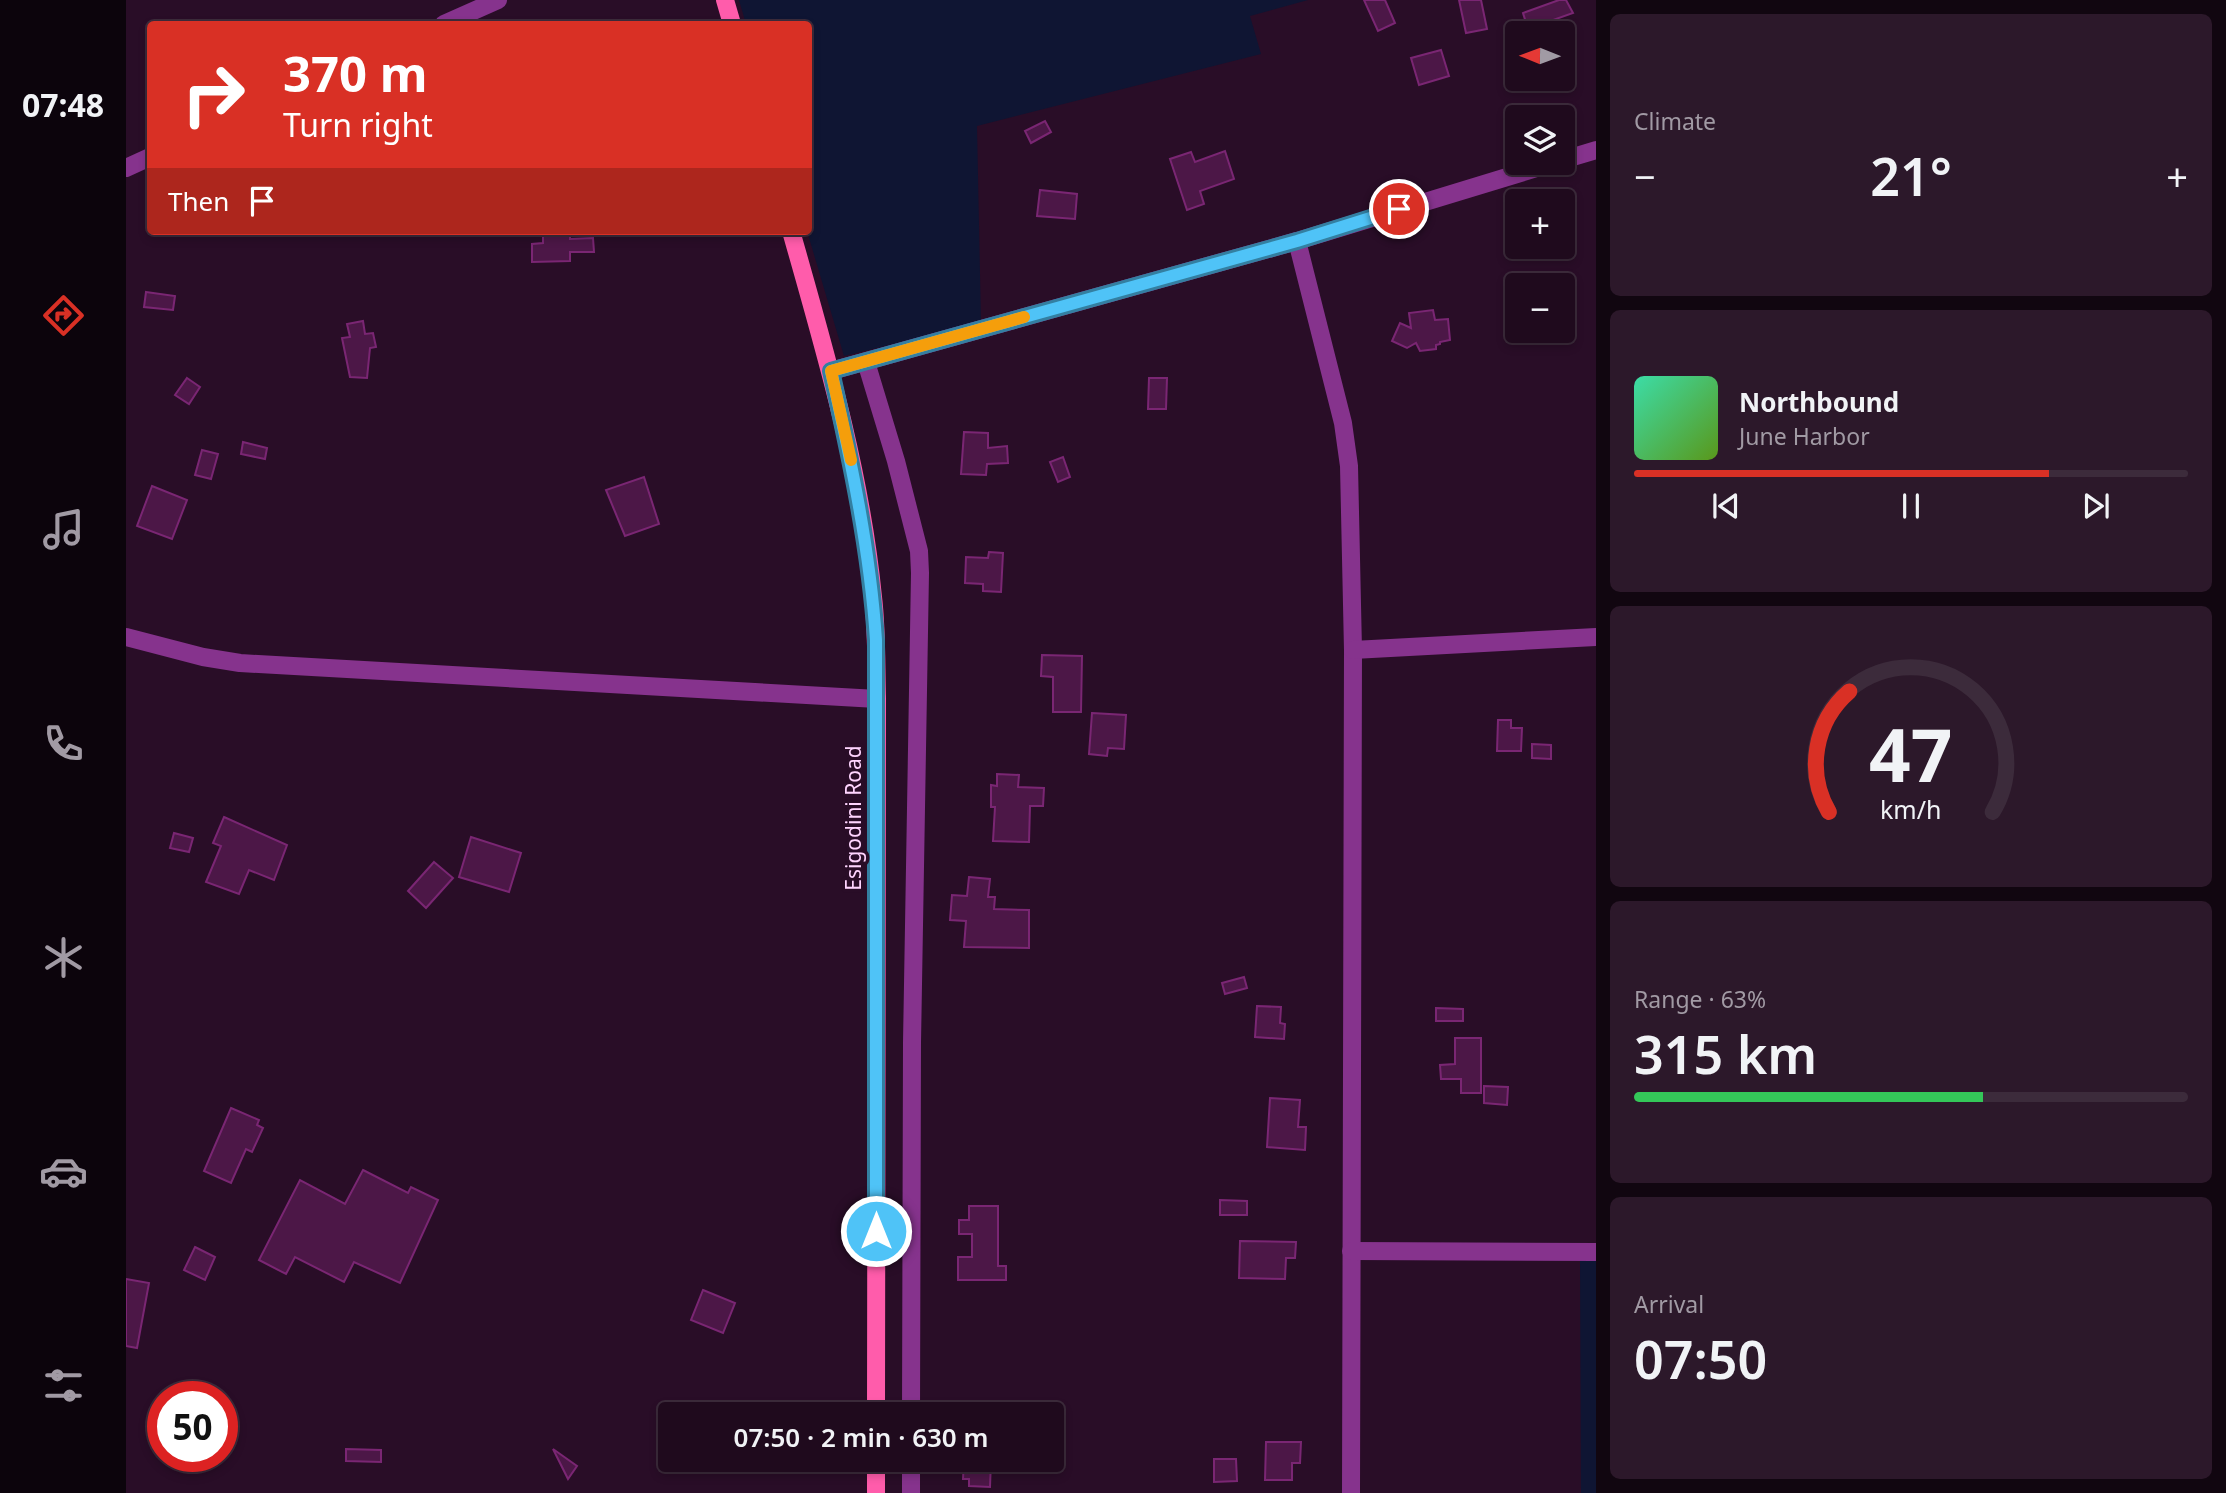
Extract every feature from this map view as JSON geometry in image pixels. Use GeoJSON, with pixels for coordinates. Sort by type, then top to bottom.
{"type":"FeatureCollection","features":[{"type":"Feature","properties":{"kind":"main road"},"geometry":{"type":"LineString","coordinates":[[724,0],[731,21]]}},
{"type":"Feature","properties":{"kind":"main road","name":"Esigodini Road"},"geometry":{"type":"LineString","coordinates":[[792,235],[831,371],[853,468],[874,598],[877,699],[876,1402]]}},
{"type":"Feature","properties":{"kind":"main road"},"geometry":{"type":"LineString","coordinates":[[876,1472],[876,1493]]}},
{"type":"Feature","properties":{"kind":"street"},"geometry":{"type":"LineString","coordinates":[[451,21],[498,0]]}},
{"type":"Feature","properties":{"kind":"street"},"geometry":{"type":"LineString","coordinates":[[1575,156],[1596,150]]}},
{"type":"Feature","properties":{"kind":"street"},"geometry":{"type":"LineString","coordinates":[[126,168],[147,158]]}},
{"type":"Feature","properties":{"kind":"street"},"geometry":{"type":"LineString","coordinates":[[831,371],[1297,241],[1514,175]]}},
{"type":"Feature","properties":{"kind":"street"},"geometry":{"type":"LineString","coordinates":[[1297,241],[1347,446],[1353,649],[1351,1493]]}},
{"type":"Feature","properties":{"kind":"street"},"geometry":{"type":"LineString","coordinates":[[866,362],[919,551],[920,573],[912,1044],[911,1402]]}},
{"type":"Feature","properties":{"kind":"street"},"geometry":{"type":"LineString","coordinates":[[126,637],[203,657],[240,663],[877,699]]}},
{"type":"Feature","properties":{"kind":"street"},"geometry":{"type":"LineString","coordinates":[[1353,649],[1596,637]]}},
{"type":"Feature","properties":{"kind":"street"},"geometry":{"type":"LineString","coordinates":[[1352,1251],[1596,1252]]}},
{"type":"Feature","properties":{"kind":"street"},"geometry":{"type":"LineString","coordinates":[[911,1472],[911,1493]]}},
{"type":"Feature","properties":{"kind":"shaded area"},"geometry":{"type":"Polygon","coordinates":[[[739,0],[1308,0],[1250,16],[1261,54],[977,126],[981,323],[844,356],[808,235],[812,235],[812,21],[745,21],[739,0]]]}},
{"type":"Feature","properties":{"kind":"shaded area"},"geometry":{"type":"Polygon","coordinates":[[[1580,1257],[1596,1257],[1596,1493],[1581,1493],[1580,1257]]]}},
{"type":"Feature","properties":{"kind":"building"},"geometry":{"type":"Polygon","coordinates":[[[1364,0],[1385,0],[1395,23],[1378,31],[1364,0]]]}},
{"type":"Feature","properties":{"kind":"building"},"geometry":{"type":"Polygon","coordinates":[[[1459,0],[1481,0],[1487,29],[1466,33],[1459,0]]]}},
{"type":"Feature","properties":{"kind":"building"},"geometry":{"type":"Polygon","coordinates":[[[1566,0],[1573,13],[1550,21],[1526,21],[1523,13],[1566,0]]]}},
{"type":"Feature","properties":{"kind":"building"},"geometry":{"type":"Polygon","coordinates":[[[1441,50],[1449,76],[1419,85],[1411,58],[1441,50]]]}},
{"type":"Feature","properties":{"kind":"building"},"geometry":{"type":"Polygon","coordinates":[[[1045,121],[1051,132],[1031,143],[1025,131],[1045,121]]]}},
{"type":"Feature","properties":{"kind":"building"},"geometry":{"type":"Polygon","coordinates":[[[1225,151],[1234,179],[1200,191],[1204,204],[1187,210],[1170,159],[1191,152],[1195,162],[1225,151]]]}},
{"type":"Feature","properties":{"kind":"building"},"geometry":{"type":"Polygon","coordinates":[[[1040,190],[1077,194],[1075,219],[1037,216],[1040,190]]]}},
{"type":"Feature","properties":{"kind":"building"},"geometry":{"type":"Polygon","coordinates":[[[543,235],[570,235],[570,239],[593,238],[594,252],[570,252],[570,261],[532,262],[532,244],[543,243],[543,235]]]}},
{"type":"Feature","properties":{"kind":"building"},"geometry":{"type":"Polygon","coordinates":[[[146,292],[175,296],[173,310],[144,307],[146,292]]]}},
{"type":"Feature","properties":{"kind":"building"},"geometry":{"type":"Polygon","coordinates":[[[1433,310],[1435,320],[1448,319],[1450,340],[1440,342],[1436,349],[1420,351],[1416,343],[1407,348],[1392,341],[1400,323],[1411,328],[1409,313],[1433,310]]]}},
{"type":"Feature","properties":{"kind":"building"},"geometry":{"type":"Polygon","coordinates":[[[363,321],[365,334],[373,333],[376,347],[370,348],[367,378],[350,377],[342,338],[350,337],[347,324],[363,321]]]}},
{"type":"Feature","properties":{"kind":"building"},"geometry":{"type":"Polygon","coordinates":[[[187,378],[200,387],[189,404],[175,395],[187,378]]]}},
{"type":"Feature","properties":{"kind":"building"},"geometry":{"type":"Polygon","coordinates":[[[1149,378],[1167,378],[1166,409],[1148,409],[1149,378]]]}},
{"type":"Feature","properties":{"kind":"building"},"geometry":{"type":"Polygon","coordinates":[[[964,432],[988,433],[988,448],[1007,446],[1008,463],[987,464],[986,475],[961,474],[964,432]]]}},
{"type":"Feature","properties":{"kind":"building"},"geometry":{"type":"Polygon","coordinates":[[[243,442],[267,448],[265,459],[241,454],[243,442]]]}},
{"type":"Feature","properties":{"kind":"building"},"geometry":{"type":"Polygon","coordinates":[[[202,450],[218,454],[211,479],[195,475],[202,450]]]}},
{"type":"Feature","properties":{"kind":"building"},"geometry":{"type":"Polygon","coordinates":[[[1063,457],[1070,477],[1058,482],[1050,462],[1063,457]]]}},
{"type":"Feature","properties":{"kind":"building"},"geometry":{"type":"Polygon","coordinates":[[[644,477],[659,524],[625,536],[606,490],[644,477]]]}},
{"type":"Feature","properties":{"kind":"building"},"geometry":{"type":"Polygon","coordinates":[[[152,486],[187,500],[172,539],[137,526],[152,486]]]}},
{"type":"Feature","properties":{"kind":"building"},"geometry":{"type":"Polygon","coordinates":[[[989,552],[1003,553],[1001,592],[983,591],[983,584],[965,583],[966,557],[988,558],[989,552]]]}},
{"type":"Feature","properties":{"kind":"building"},"geometry":{"type":"Polygon","coordinates":[[[1042,655],[1082,656],[1081,712],[1053,712],[1053,677],[1041,676],[1042,655]]]}},
{"type":"Feature","properties":{"kind":"building"},"geometry":{"type":"Polygon","coordinates":[[[1092,713],[1126,715],[1124,749],[1108,748],[1107,756],[1089,754],[1092,713]]]}},
{"type":"Feature","properties":{"kind":"building"},"geometry":{"type":"Polygon","coordinates":[[[1498,720],[1511,720],[1511,728],[1522,728],[1521,751],[1497,751],[1498,720]]]}},
{"type":"Feature","properties":{"kind":"building"},"geometry":{"type":"Polygon","coordinates":[[[1532,744],[1551,745],[1551,759],[1532,758],[1532,744]]]}},
{"type":"Feature","properties":{"kind":"building"},"geometry":{"type":"Polygon","coordinates":[[[997,774],[1019,775],[1018,787],[1044,788],[1043,806],[1030,806],[1029,842],[993,841],[995,807],[991,807],[991,785],[997,786],[997,774]]]}},
{"type":"Feature","properties":{"kind":"building"},"geometry":{"type":"Polygon","coordinates":[[[224,817],[287,845],[274,880],[249,870],[239,894],[206,882],[221,846],[213,843],[224,817]]]}},
{"type":"Feature","properties":{"kind":"building"},"geometry":{"type":"Polygon","coordinates":[[[174,833],[193,838],[189,852],[170,848],[174,833]]]}},
{"type":"Feature","properties":{"kind":"building"},"geometry":{"type":"Polygon","coordinates":[[[471,837],[521,853],[509,892],[459,877],[471,837]]]}},
{"type":"Feature","properties":{"kind":"building"},"geometry":{"type":"Polygon","coordinates":[[[434,862],[453,878],[426,908],[408,891],[434,862]]]}},
{"type":"Feature","properties":{"kind":"building"},"geometry":{"type":"Polygon","coordinates":[[[969,877],[990,879],[988,897],[995,897],[994,909],[1029,910],[1029,948],[964,947],[966,921],[950,920],[952,895],[967,896],[969,877]]]}},
{"type":"Feature","properties":{"kind":"building"},"geometry":{"type":"Polygon","coordinates":[[[1244,977],[1247,988],[1225,994],[1222,983],[1244,977]]]}},
{"type":"Feature","properties":{"kind":"building"},"geometry":{"type":"Polygon","coordinates":[[[1257,1006],[1281,1007],[1280,1023],[1285,1024],[1284,1039],[1255,1037],[1257,1006]]]}},
{"type":"Feature","properties":{"kind":"building"},"geometry":{"type":"Polygon","coordinates":[[[1436,1008],[1463,1009],[1463,1021],[1436,1021],[1436,1008]]]}},
{"type":"Feature","properties":{"kind":"building"},"geometry":{"type":"Polygon","coordinates":[[[1455,1038],[1481,1038],[1481,1093],[1461,1093],[1461,1079],[1441,1079],[1440,1065],[1455,1064],[1455,1038]]]}},
{"type":"Feature","properties":{"kind":"building"},"geometry":{"type":"Polygon","coordinates":[[[1484,1086],[1508,1087],[1507,1105],[1484,1103],[1484,1086]]]}},
{"type":"Feature","properties":{"kind":"building"},"geometry":{"type":"Polygon","coordinates":[[[1270,1098],[1300,1100],[1298,1127],[1306,1127],[1305,1150],[1267,1147],[1270,1098]]]}},
{"type":"Feature","properties":{"kind":"building"},"geometry":{"type":"Polygon","coordinates":[[[231,1108],[259,1120],[257,1125],[263,1128],[252,1152],[246,1149],[231,1183],[204,1171],[231,1108]]]}},
{"type":"Feature","properties":{"kind":"building"},"geometry":{"type":"Polygon","coordinates":[[[363,1170],[408,1193],[411,1187],[438,1200],[400,1283],[354,1262],[344,1282],[295,1257],[286,1274],[259,1260],[300,1180],[345,1204],[363,1170]]]}},
{"type":"Feature","properties":{"kind":"building"},"geometry":{"type":"Polygon","coordinates":[[[1220,1200],[1247,1201],[1247,1215],[1220,1215],[1220,1200]]]}},
{"type":"Feature","properties":{"kind":"building"},"geometry":{"type":"Polygon","coordinates":[[[969,1206],[998,1206],[998,1266],[1006,1266],[1006,1280],[958,1280],[958,1257],[972,1257],[972,1234],[959,1234],[959,1220],[969,1220],[969,1206]]]}},
{"type":"Feature","properties":{"kind":"building"},"geometry":{"type":"Polygon","coordinates":[[[1240,1241],[1296,1242],[1295,1258],[1286,1258],[1285,1279],[1239,1278],[1240,1241]]]}},
{"type":"Feature","properties":{"kind":"building"},"geometry":{"type":"Polygon","coordinates":[[[195,1247],[215,1257],[205,1280],[184,1270],[195,1247]]]}},
{"type":"Feature","properties":{"kind":"building"},"geometry":{"type":"Polygon","coordinates":[[[126,1279],[149,1283],[137,1348],[126,1346],[126,1279]]]}},
{"type":"Feature","properties":{"kind":"building"},"geometry":{"type":"Polygon","coordinates":[[[703,1290],[735,1303],[723,1333],[691,1320],[703,1290]]]}},
{"type":"Feature","properties":{"kind":"building"},"geometry":{"type":"Polygon","coordinates":[[[1266,1442],[1301,1442],[1300,1463],[1292,1463],[1292,1480],[1265,1480],[1266,1442]]]}},
{"type":"Feature","properties":{"kind":"building"},"geometry":{"type":"Polygon","coordinates":[[[346,1449],[381,1450],[381,1462],[346,1461],[346,1449]]]}},
{"type":"Feature","properties":{"kind":"building"},"geometry":{"type":"Polygon","coordinates":[[[553,1449],[577,1466],[568,1479],[553,1449]]]}},
{"type":"Feature","properties":{"kind":"building"},"geometry":{"type":"Polygon","coordinates":[[[1214,1459],[1236,1459],[1237,1481],[1214,1482],[1214,1459]]]}},
{"type":"Feature","properties":{"kind":"building"},"geometry":{"type":"Polygon","coordinates":[[[963,1472],[991,1472],[990,1487],[969,1486],[969,1479],[963,1479],[963,1472]]]}},
{"type":"Feature","properties":{"kind":"slow traffic"},"geometry":{"type":"LineString","coordinates":[[851,460],[831,371],[1024,317]]}},
{"type":"Feature","properties":{"kind":"route"},"geometry":{"type":"LineString","coordinates":[[876,1231],[877,699],[874,598],[853,468],[831,371],[1297,241],[1399,209]]}}]}
